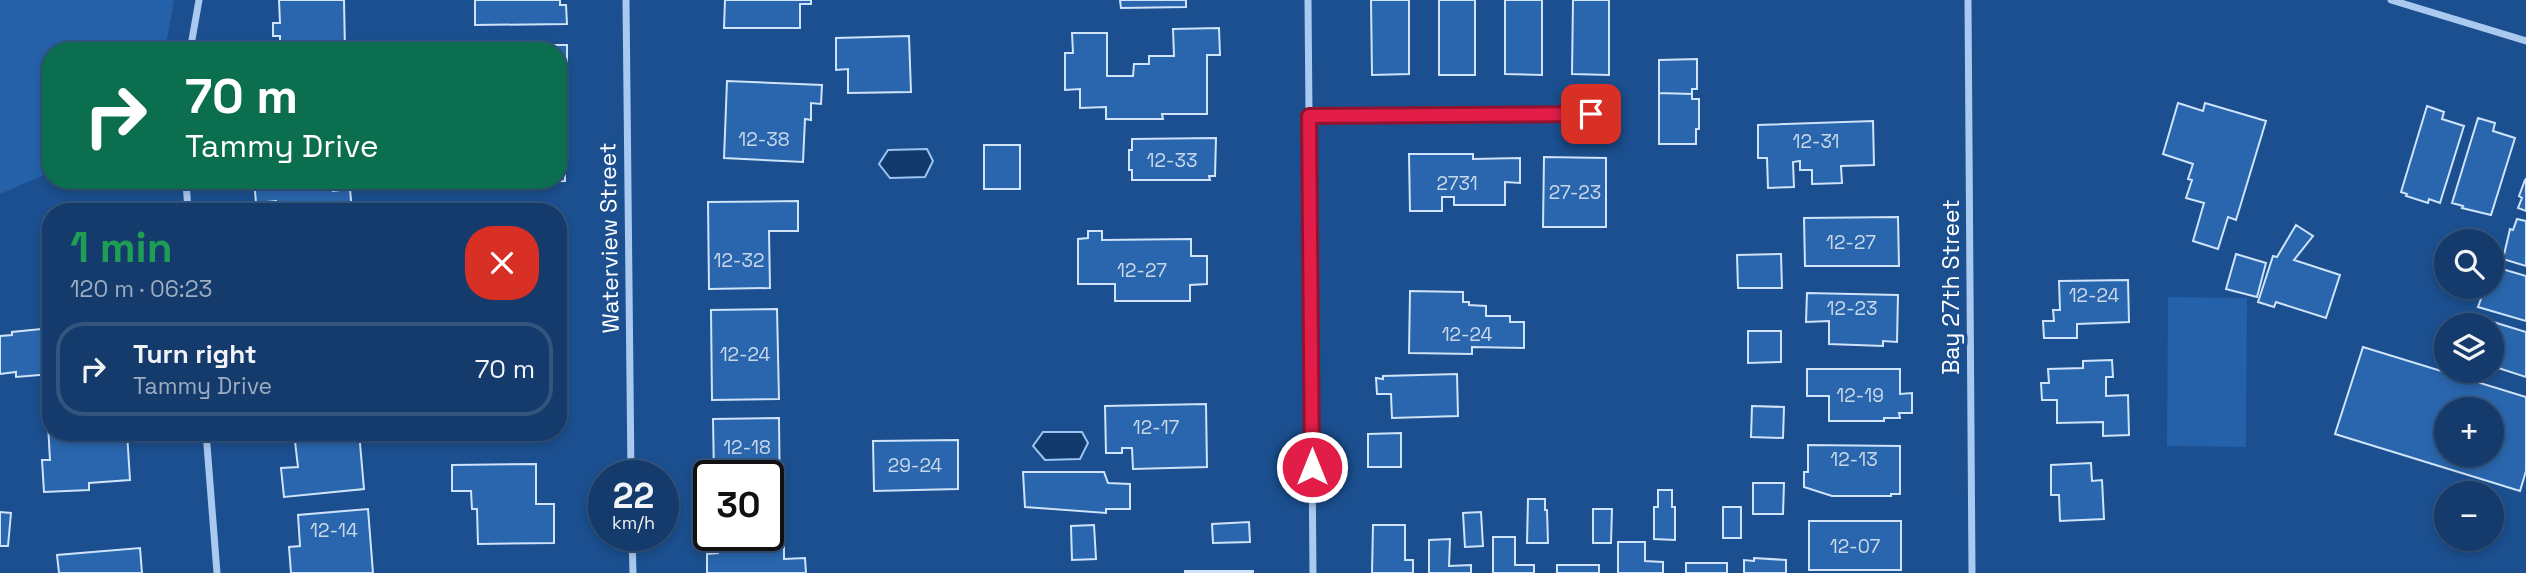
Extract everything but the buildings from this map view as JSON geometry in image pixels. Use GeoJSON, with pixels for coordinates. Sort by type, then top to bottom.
{"type":"FeatureCollection","features":[{"type":"Feature","properties":{"kind":"street"},"geometry":{"type":"LineString","coordinates":[[192,42],[199,0]]}},
{"type":"Feature","properties":{"kind":"street","name":"Waterview Street"},"geometry":{"type":"LineString","coordinates":[[625,0],[631,460]]}},
{"type":"Feature","properties":{"kind":"street"},"geometry":{"type":"LineString","coordinates":[[1308,0],[1313,573]]}},
{"type":"Feature","properties":{"kind":"street","name":"Bay 27th Street"},"geometry":{"type":"LineString","coordinates":[[1968,0],[1972,573]]}},
{"type":"Feature","properties":{"kind":"street"},"geometry":{"type":"LineString","coordinates":[[2391,0],[2526,41]]}},
{"type":"Feature","properties":{"kind":"street"},"geometry":{"type":"LineString","coordinates":[[1309,116],[1591,114]]}},
{"type":"Feature","properties":{"kind":"street"},"geometry":{"type":"LineString","coordinates":[[206,441],[216,573]]}},
{"type":"Feature","properties":{"kind":"street"},"geometry":{"type":"LineString","coordinates":[[632,551],[632,573]]}},
{"type":"Feature","properties":{"kind":"shaded area"},"geometry":{"type":"Polygon","coordinates":[[[0,0],[174,0],[167,42],[42,42],[42,176],[0,194],[0,0]]]}},
{"type":"Feature","properties":{"kind":"shaded area"},"geometry":{"type":"Polygon","coordinates":[[[927,149],[933,161],[925,177],[890,178],[879,164],[888,150],[927,149]]]}},
{"type":"Feature","properties":{"kind":"shaded area"},"geometry":{"type":"Polygon","coordinates":[[[2168,297],[2247,298],[2246,447],[2167,446],[2168,297]]]}},
{"type":"Feature","properties":{"kind":"shaded area"},"geometry":{"type":"Polygon","coordinates":[[[1043,432],[1082,432],[1088,443],[1080,459],[1045,460],[1033,446],[1043,432]]]}},
{"type":"Feature","properties":{"kind":"route"},"geometry":{"type":"LineString","coordinates":[[1312,467],[1309,116],[1591,114]]}}]}
